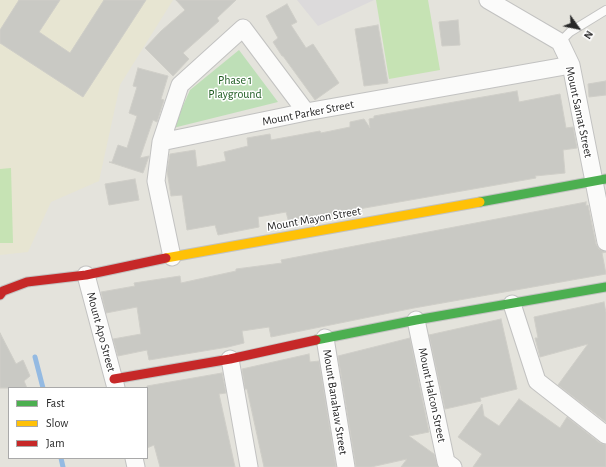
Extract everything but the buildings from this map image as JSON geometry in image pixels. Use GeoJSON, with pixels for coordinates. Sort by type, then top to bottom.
{"type":"FeatureCollection","features":[{"type":"Feature","properties":{"kind":"street"},"geometry":{"type":"LineString","coordinates":[[488,0],[560,42]]}},
{"type":"Feature","properties":{"kind":"street"},"geometry":{"type":"LineString","coordinates":[[172,257],[156,181],[161,142],[180,85],[243,28],[306,112]]}},
{"type":"Feature","properties":{"kind":"street","name":"Mount Samat Street"},"geometry":{"type":"LineString","coordinates":[[560,42],[571,65],[600,180],[606,242]]}},
{"type":"Feature","properties":{"kind":"street","name":"Mount Parker Street"},"geometry":{"type":"LineString","coordinates":[[161,142],[306,112],[571,65]]}},
{"type":"Feature","properties":{"kind":"street","name":"Mount Mayon Street"},"geometry":{"type":"LineString","coordinates":[[0,295],[3,291],[27,282],[86,275],[172,257],[600,180]]}},
{"type":"Feature","properties":{"kind":"street","name":"Mount Apo Street"},"geometry":{"type":"LineString","coordinates":[[86,275],[115,384]]}},
{"type":"Feature","properties":{"kind":"street"},"geometry":{"type":"LineString","coordinates":[[115,384],[325,338],[416,320],[606,287]]}},
{"type":"Feature","properties":{"kind":"street"},"geometry":{"type":"LineString","coordinates":[[512,304],[538,382],[606,435]]}},
{"type":"Feature","properties":{"kind":"street","name":"Mount Halcon Street"},"geometry":{"type":"LineString","coordinates":[[416,320],[446,462],[453,467]]}},
{"type":"Feature","properties":{"kind":"street","name":"Mount Banahaw Street"},"geometry":{"type":"LineString","coordinates":[[325,338],[346,467]]}},
{"type":"Feature","properties":{"kind":"street"},"geometry":{"type":"LineString","coordinates":[[230,360],[249,467]]}},
{"type":"Feature","properties":{"kind":"lane"},"geometry":{"type":"LineString","coordinates":[[560,42],[570,32],[606,10]]}},
{"type":"Feature","properties":{"kind":"shaded area"},"geometry":{"type":"Polygon","coordinates":[[[0,0],[173,0],[120,85],[99,181],[51,202],[28,252],[0,255],[0,0]]]}},
{"type":"Feature","properties":{"kind":"shaded area"},"geometry":{"type":"Polygon","coordinates":[[[297,0],[374,0],[318,26],[297,0]]]}},
{"type":"Feature","properties":{"kind":"green space"},"geometry":{"type":"Polygon","coordinates":[[[376,0],[428,0],[440,70],[389,79],[376,0]]]}},
{"type":"Feature","properties":{"kind":"green space","name":"Phase 1 Playground"},"geometry":{"type":"Polygon","coordinates":[[[239,50],[278,102],[173,128],[190,90],[239,50]]]}},
{"type":"Feature","properties":{"kind":"green space"},"geometry":{"type":"Polygon","coordinates":[[[11,168],[13,243],[0,243],[0,169],[11,168]]]}},
{"type":"Feature","properties":{"kind":"waterway"},"geometry":{"type":"LineString","coordinates":[[35,357],[43,387]]}},
{"type":"Feature","properties":{"kind":"waterway"},"geometry":{"type":"LineString","coordinates":[[61,459],[63,467]]}},
{"type":"Feature","properties":{"kind":"traffic: fast"},"geometry":{"type":"LineString","coordinates":[[480,202],[606,179]]}},
{"type":"Feature","properties":{"kind":"traffic: fast"},"geometry":{"type":"LineString","coordinates":[[316,340],[416,320],[606,287]]}},
{"type":"Feature","properties":{"kind":"traffic: slow"},"geometry":{"type":"LineString","coordinates":[[166,258],[480,202]]}},
{"type":"Feature","properties":{"kind":"traffic: jam"},"geometry":{"type":"LineString","coordinates":[[0,295],[3,291],[27,282],[86,275],[166,258]]}},
{"type":"Feature","properties":{"kind":"traffic: jam"},"geometry":{"type":"LineString","coordinates":[[114,379],[230,359],[316,340]]}}]}
